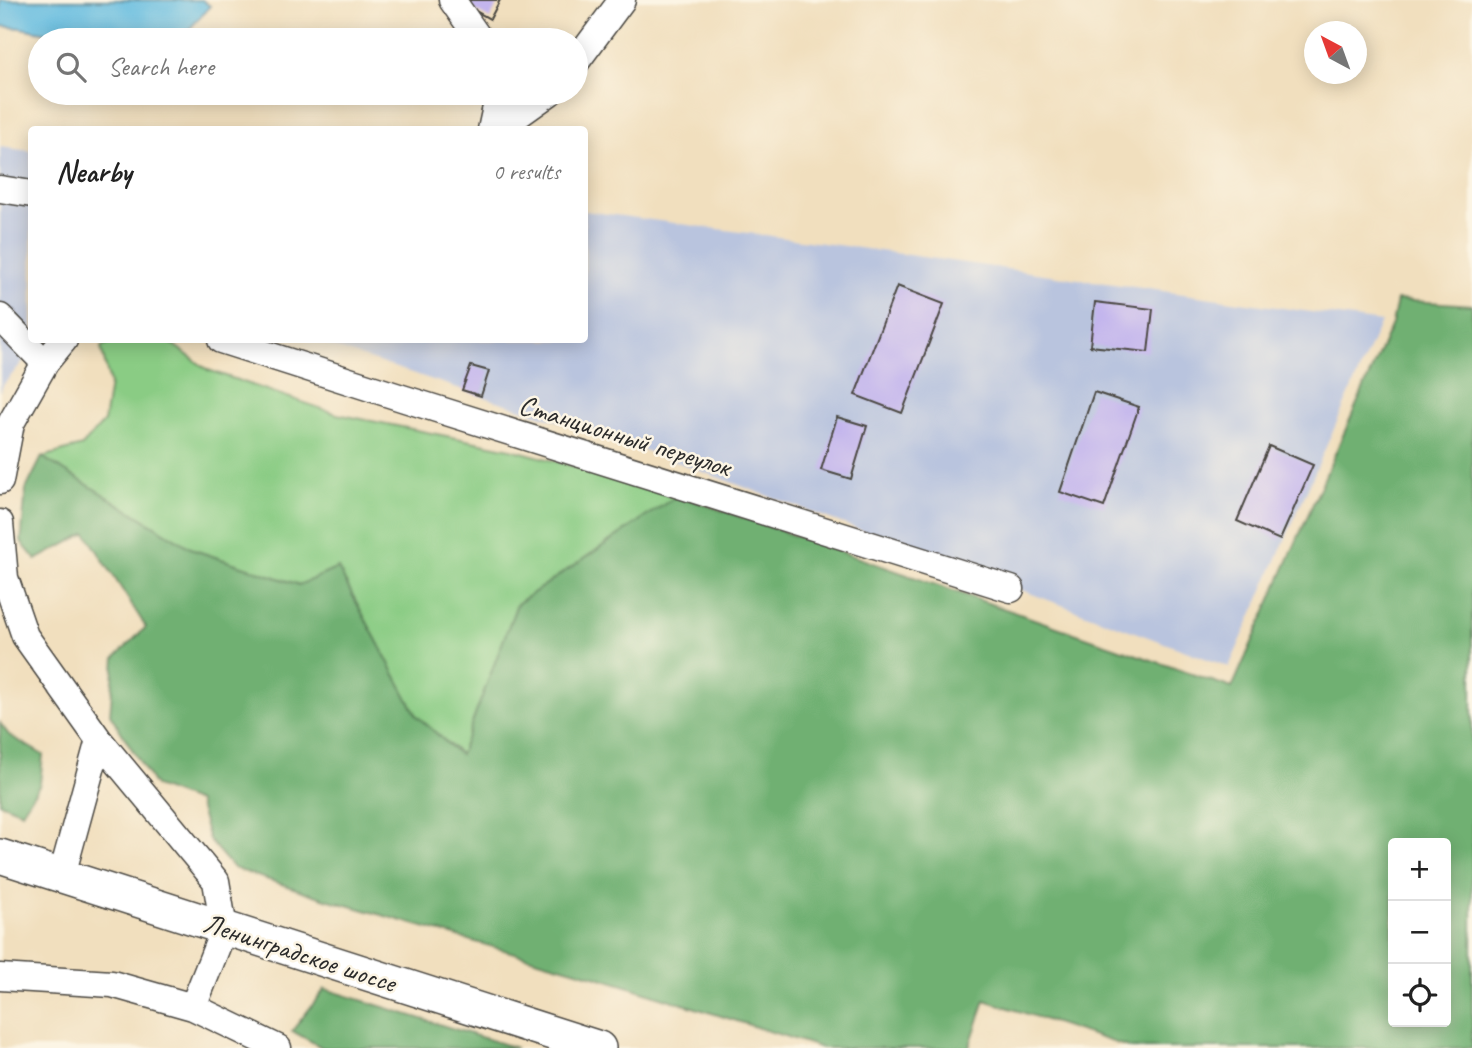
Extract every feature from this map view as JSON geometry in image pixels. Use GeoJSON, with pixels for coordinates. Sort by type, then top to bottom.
{"type":"FeatureCollection","features":[{"type":"Feature","properties":{"kind":"main road","name":"Ленинградское шоссе"},"geometry":{"type":"LineString","coordinates":[[0,856],[599,1048]]}},
{"type":"Feature","properties":{"kind":"street"},"geometry":{"type":"LineString","coordinates":[[452,0],[472,28]]}},
{"type":"Feature","properties":{"kind":"street"},"geometry":{"type":"LineString","coordinates":[[588,46],[622,0]]}},
{"type":"Feature","properties":{"kind":"street"},"geometry":{"type":"LineString","coordinates":[[492,126],[496,105]]}},
{"type":"Feature","properties":{"kind":"street"},"geometry":{"type":"LineString","coordinates":[[503,126],[533,105]]}},
{"type":"Feature","properties":{"kind":"street"},"geometry":{"type":"LineString","coordinates":[[0,188],[28,193]]}},
{"type":"Feature","properties":{"kind":"street"},"geometry":{"type":"LineString","coordinates":[[0,317],[45,363]]}},
{"type":"Feature","properties":{"kind":"street"},"geometry":{"type":"LineString","coordinates":[[0,481],[11,422],[45,363],[62,343]]}},
{"type":"Feature","properties":{"kind":"street","name":"Станционный переулок"},"geometry":{"type":"LineString","coordinates":[[230,343],[1011,589]]}},
{"type":"Feature","properties":{"kind":"street"},"geometry":{"type":"LineString","coordinates":[[0,523],[5,578],[25,636]]}},
{"type":"Feature","properties":{"kind":"street"},"geometry":{"type":"LineString","coordinates":[[0,597],[99,740],[216,881],[224,929],[193,1007]]}},
{"type":"Feature","properties":{"kind":"street"},"geometry":{"type":"LineString","coordinates":[[62,875],[99,740]]}},
{"type":"Feature","properties":{"kind":"street"},"geometry":{"type":"LineString","coordinates":[[0,977],[112,984],[193,1007],[278,1048]]}},
{"type":"Feature","properties":{"kind":"shaded area"},"geometry":{"type":"Polygon","coordinates":[[[0,147],[28,151],[28,343],[38,343],[0,392],[0,147]]]}},
{"type":"Feature","properties":{"kind":"shaded area"},"geometry":{"type":"Polygon","coordinates":[[[588,211],[1381,322],[1229,667],[628,444],[320,343],[588,343],[588,211]]]}},
{"type":"Feature","properties":{"kind":"green space"},"geometry":{"type":"Polygon","coordinates":[[[1397,300],[1472,305],[1472,1048],[1131,1048],[985,1000],[969,1048],[822,1048],[601,978],[326,899],[233,868],[209,840],[198,802],[155,786],[110,714],[115,658],[146,627],[86,533],[36,560],[21,542],[26,489],[42,457],[194,550],[299,585],[338,568],[417,716],[460,755],[517,604],[678,495],[1232,688],[1392,324],[1397,300]]]}},
{"type":"Feature","properties":{"kind":"green space"},"geometry":{"type":"Polygon","coordinates":[[[108,343],[171,343],[208,370],[337,414],[511,449],[678,495],[517,604],[461,755],[417,716],[338,568],[300,585],[194,550],[42,457],[82,446],[104,422],[110,384],[101,347],[108,343]]]}},
{"type":"Feature","properties":{"kind":"green space"},"geometry":{"type":"Polygon","coordinates":[[[0,723],[9,735],[43,755],[40,784],[22,812],[0,803],[0,723]]]}},
{"type":"Feature","properties":{"kind":"green space"},"geometry":{"type":"Polygon","coordinates":[[[325,989],[516,1048],[323,1048],[292,1031],[325,989]]]}},
{"type":"Feature","properties":{"kind":"water"},"geometry":{"type":"Polygon","coordinates":[[[0,0],[202,0],[210,6],[190,28],[28,29],[0,26],[0,0]]]}},
{"type":"Feature","properties":{"kind":"building"},"geometry":{"type":"Polygon","coordinates":[[[500,0],[490,19],[460,2],[500,0]]]}},
{"type":"Feature","properties":{"kind":"building"},"geometry":{"type":"Polygon","coordinates":[[[897,286],[944,304],[902,413],[855,395],[897,286]]]}},
{"type":"Feature","properties":{"kind":"building"},"geometry":{"type":"Polygon","coordinates":[[[1095,302],[1153,309],[1148,352],[1090,346],[1095,302]]]}},
{"type":"Feature","properties":{"kind":"building"},"geometry":{"type":"Polygon","coordinates":[[[471,366],[489,371],[481,396],[462,390],[471,366]]]}},
{"type":"Feature","properties":{"kind":"building"},"geometry":{"type":"Polygon","coordinates":[[[1094,392],[1139,407],[1104,507],[1060,492],[1094,392]]]}},
{"type":"Feature","properties":{"kind":"building"},"geometry":{"type":"Polygon","coordinates":[[[837,417],[867,426],[851,479],[821,470],[837,417]]]}},
{"type":"Feature","properties":{"kind":"building"},"geometry":{"type":"Polygon","coordinates":[[[1269,446],[1313,465],[1280,540],[1237,521],[1269,446]]]}}]}
